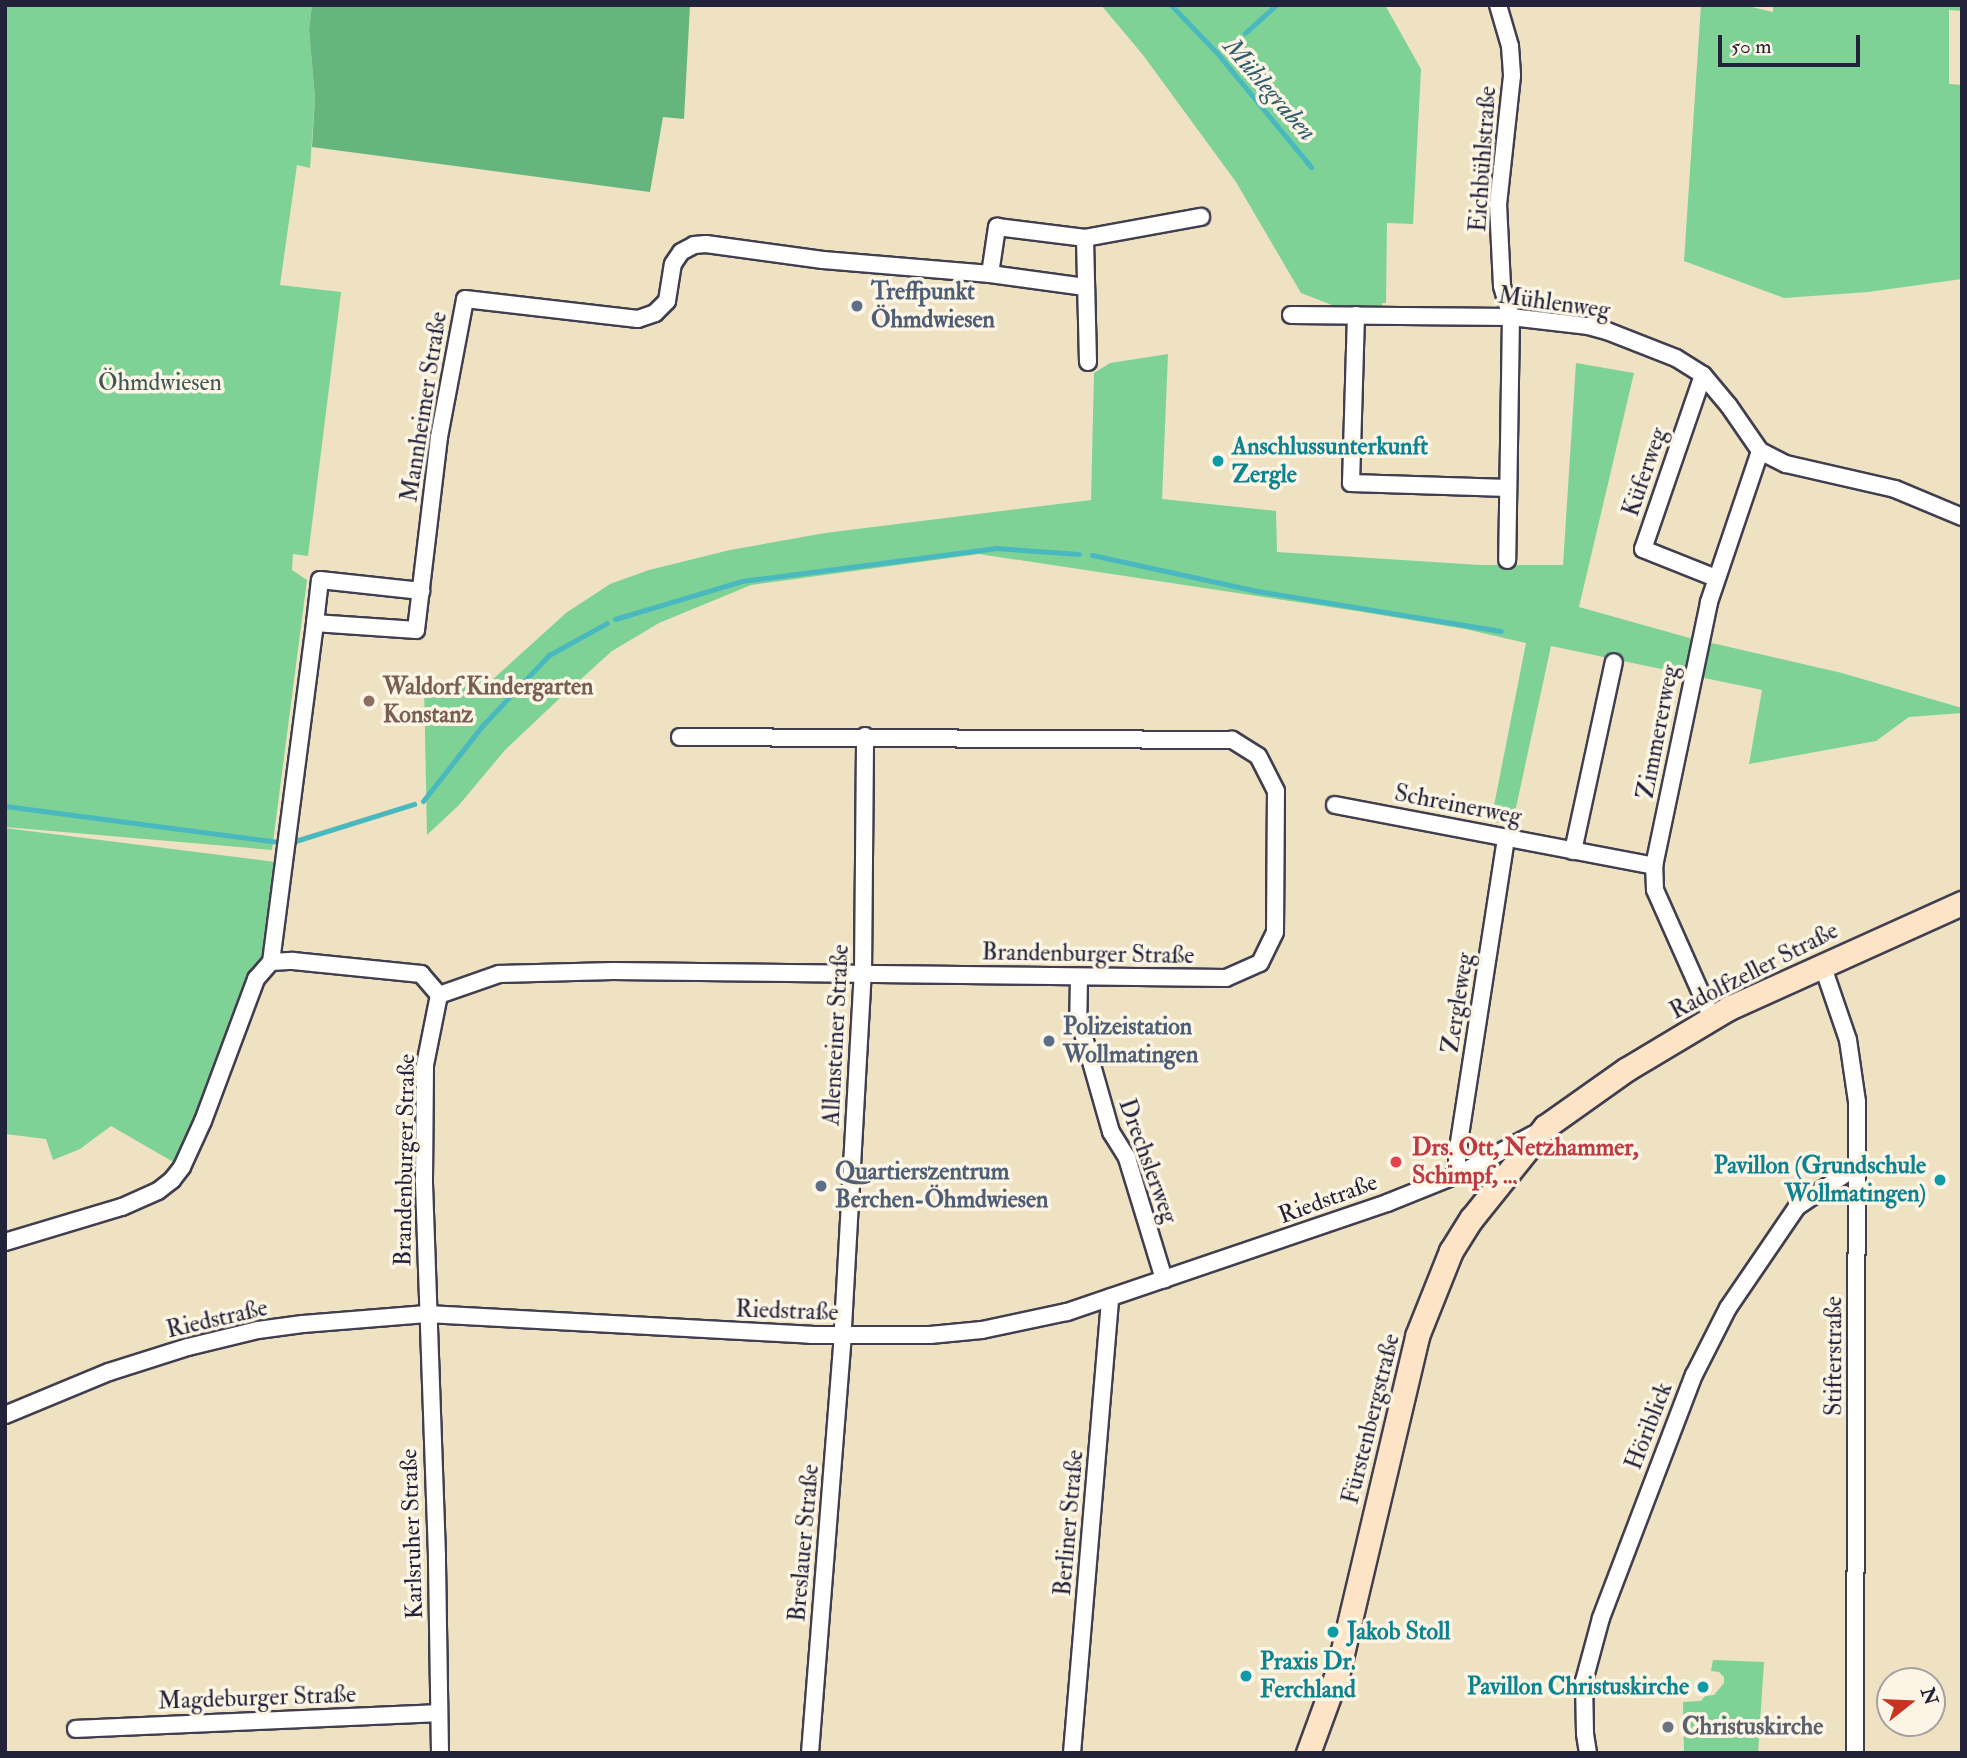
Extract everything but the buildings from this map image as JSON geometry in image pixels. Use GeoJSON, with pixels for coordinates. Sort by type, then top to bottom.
{"type":"FeatureCollection","features":[{"type":"Feature","properties":{"kind":"main road","name":"Radolfzeller Straße"},"geometry":{"type":"LineString","coordinates":[[1545,1127],[1627,1069],[1712,1018],[1822,964],[1962,903]]}},
{"type":"Feature","properties":{"kind":"main road","name":"Fürstenbergstraße"},"geometry":{"type":"LineString","coordinates":[[1308,1753],[1338,1671],[1417,1336],[1462,1231],[1545,1127]]}},
{"type":"Feature","properties":{"kind":"street","name":"Eichbühlstraße"},"geometry":{"type":"LineString","coordinates":[[1498,5],[1510,46],[1512,76],[1498,204],[1502,286],[1511,317],[1507,559]]}},
{"type":"Feature","properties":{"kind":"street"},"geometry":{"type":"LineString","coordinates":[[990,274],[997,227],[1085,238],[1201,218]]}},
{"type":"Feature","properties":{"kind":"street"},"geometry":{"type":"LineString","coordinates":[[1085,238],[1088,362]]}},
{"type":"Feature","properties":{"kind":"street","name":"Mannheimer Straße"},"geometry":{"type":"LineString","coordinates":[[315,623],[416,630],[439,437],[465,299],[638,319],[655,313],[667,301],[673,264],[681,253],[694,245],[706,244],[823,260],[990,274],[1085,287]]}},
{"type":"Feature","properties":{"kind":"street","name":"Mühlenweg"},"geometry":{"type":"LineString","coordinates":[[1292,315],[1511,317],[1607,331],[1676,358],[1703,375],[1729,406],[1760,451]]}},
{"type":"Feature","properties":{"kind":"street"},"geometry":{"type":"LineString","coordinates":[[1356,315],[1351,483],[1508,488]]}},
{"type":"Feature","properties":{"kind":"street","name":"Küferweg"},"geometry":{"type":"LineString","coordinates":[[1703,375],[1643,549],[1716,578]]}},
{"type":"Feature","properties":{"kind":"street"},"geometry":{"type":"LineString","coordinates":[[1760,451],[1786,464],[1895,489],[1962,517]]}},
{"type":"Feature","properties":{"kind":"street","name":"Zimmererweg"},"geometry":{"type":"LineString","coordinates":[[1712,1018],[1655,890],[1654,866],[1696,657],[1716,578],[1760,451]]}},
{"type":"Feature","properties":{"kind":"street"},"geometry":{"type":"LineString","coordinates":[[5,1242],[122,1207],[158,1191],[172,1180],[182,1167],[203,1121],[256,979],[271,962],[320,580],[421,591]]}},
{"type":"Feature","properties":{"kind":"street"},"geometry":{"type":"LineString","coordinates":[[1573,851],[1614,662]]}},
{"type":"Feature","properties":{"kind":"street","name":"Allensteiner Straße"},"geometry":{"type":"LineString","coordinates":[[843,1336],[863,974],[865,736]]}},
{"type":"Feature","properties":{"kind":"street","name":"Brandenburger Straße"},"geometry":{"type":"LineString","coordinates":[[427,1314],[425,1065],[439,995],[499,974],[614,971],[1226,978],[1260,963],[1275,932],[1276,790],[1258,756],[1232,740],[680,737]]}},
{"type":"Feature","properties":{"kind":"street","name":"Schreinerweg"},"geometry":{"type":"LineString","coordinates":[[1335,804],[1654,866]]}},
{"type":"Feature","properties":{"kind":"street","name":"Zergleweg"},"geometry":{"type":"LineString","coordinates":[[1457,1175],[1457,1155],[1506,838]]}},
{"type":"Feature","properties":{"kind":"street"},"geometry":{"type":"LineString","coordinates":[[271,962],[293,961],[421,974],[439,995]]}},
{"type":"Feature","properties":{"kind":"street","name":"Stifterstraße"},"geometry":{"type":"LineString","coordinates":[[1822,964],[1848,1040],[1857,1102],[1855,1753]]}},
{"type":"Feature","properties":{"kind":"street","name":"Drechslerweg"},"geometry":{"type":"LineString","coordinates":[[1080,977],[1078,1016],[1111,1132],[1127,1158],[1164,1279]]}},
{"type":"Feature","properties":{"kind":"street","name":"Riedstraße"},"geometry":{"type":"LineString","coordinates":[[5,1415],[109,1372],[231,1336],[303,1324],[427,1314],[843,1336],[930,1335],[982,1330],[1067,1312],[1376,1207],[1457,1175],[1545,1127]]}},
{"type":"Feature","properties":{"kind":"street","name":"Höriblick"},"geometry":{"type":"LineString","coordinates":[[1588,1753],[1584,1681],[1601,1618],[1694,1375],[1728,1308],[1797,1207],[1857,1166]]}},
{"type":"Feature","properties":{"kind":"street","name":"Berliner Straße"},"geometry":{"type":"LineString","coordinates":[[1072,1753],[1110,1298]]}},
{"type":"Feature","properties":{"kind":"street","name":"Karlsruher Straße"},"geometry":{"type":"LineString","coordinates":[[427,1314],[440,1753]]}},
{"type":"Feature","properties":{"kind":"street","name":"Breslauer Straße"},"geometry":{"type":"LineString","coordinates":[[810,1753],[843,1336]]}},
{"type":"Feature","properties":{"kind":"street","name":"Magdeburger Straße"},"geometry":{"type":"LineString","coordinates":[[76,1728],[439,1713]]}},
{"type":"Feature","properties":{"kind":"green space","name":"Öhmdwiesen"},"geometry":{"type":"Polygon","coordinates":[[[5,5],[312,5],[309,30],[315,98],[310,168],[297,165],[280,285],[341,292],[308,556],[293,554],[292,570],[307,580],[272,850],[5,827],[5,5]]]}},
{"type":"Feature","properties":{"kind":"green space"},"geometry":{"type":"Polygon","coordinates":[[[312,5],[690,5],[684,119],[663,117],[650,192],[312,147],[315,98],[309,30],[312,5]]]}},
{"type":"Feature","properties":{"kind":"green space"},"geometry":{"type":"Polygon","coordinates":[[[1101,5],[1385,5],[1421,69],[1413,224],[1387,223],[1386,303],[1382,303],[1382,309],[1345,310],[1301,293],[1236,182],[1143,55],[1101,5]]]}},
{"type":"Feature","properties":{"kind":"green space"},"geometry":{"type":"Polygon","coordinates":[[[1701,5],[1743,5],[1773,12],[1773,5],[1962,5],[1962,11],[1949,10],[1949,84],[1962,85],[1962,279],[1868,292],[1784,298],[1684,261],[1701,5]]]}},
{"type":"Feature","properties":{"kind":"green space"},"geometry":{"type":"Polygon","coordinates":[[[1168,354],[1162,499],[1276,511],[1277,552],[1480,565],[1563,565],[1576,363],[1634,373],[1579,607],[1686,637],[1842,673],[1962,708],[1962,713],[1909,717],[1876,741],[1749,764],[1762,690],[1551,646],[1512,826],[1491,821],[1526,643],[1465,629],[1357,611],[979,554],[751,585],[659,623],[612,651],[560,698],[505,750],[459,805],[427,835],[424,682],[492,680],[566,613],[610,584],[649,570],[730,550],[825,533],[1091,500],[1094,373],[1110,363],[1168,354]]]}},
{"type":"Feature","properties":{"kind":"green space"},"geometry":{"type":"Polygon","coordinates":[[[5,828],[283,863],[271,962],[182,1167],[111,1126],[80,1149],[53,1160],[46,1139],[5,1134],[5,828]]]}},
{"type":"Feature","properties":{"kind":"green space"},"geometry":{"type":"Polygon","coordinates":[[[1713,1660],[1764,1662],[1758,1753],[1684,1753],[1683,1702],[1701,1701],[1705,1696],[1714,1695],[1724,1683],[1724,1677],[1719,1672],[1711,1671],[1713,1660]]]}},
{"type":"Feature","properties":{"kind":"waterway","name":"Mühlegraben"},"geometry":{"type":"LineString","coordinates":[[1171,5],[1217,53],[1311,167]]}},
{"type":"Feature","properties":{"kind":"waterway"},"geometry":{"type":"LineString","coordinates":[[1245,33],[1276,5]]}},
{"type":"Feature","properties":{"kind":"waterway"},"geometry":{"type":"LineString","coordinates":[[615,619],[742,581],[995,548],[1079,554]]}},
{"type":"Feature","properties":{"kind":"waterway"},"geometry":{"type":"LineString","coordinates":[[1092,555],[1257,591],[1501,631]]}},
{"type":"Feature","properties":{"kind":"waterway"},"geometry":{"type":"LineString","coordinates":[[423,801],[482,726],[549,655],[607,623]]}},
{"type":"Feature","properties":{"kind":"waterway"},"geometry":{"type":"LineString","coordinates":[[292,842],[414,804]]}},
{"type":"Feature","properties":{"kind":"waterway"},"geometry":{"type":"LineString","coordinates":[[5,806],[277,842]]}},
{"type":"Feature","properties":{"kind":"place","name":"Treffpunkt Öhmdwiesen"},"geometry":{"type":"Point","coordinates":[857,306]}},
{"type":"Feature","properties":{"kind":"place","name":"Anschlussunterkunft Zergle"},"geometry":{"type":"Point","coordinates":[1218,461]}},
{"type":"Feature","properties":{"kind":"place","name":"Waldorf Kindergarten Konstanz"},"geometry":{"type":"Point","coordinates":[369,701]}},
{"type":"Feature","properties":{"kind":"place","name":"Polizeistation Wollmatingen"},"geometry":{"type":"Point","coordinates":[1049,1041]}},
{"type":"Feature","properties":{"kind":"place","name":"Drs. Ott, Netzhammer, Schimpf, ..."},"geometry":{"type":"Point","coordinates":[1396,1162]}},
{"type":"Feature","properties":{"kind":"place","name":"Pavillon (Grundschule Wollmatingen)"},"geometry":{"type":"Point","coordinates":[1940,1180]}},
{"type":"Feature","properties":{"kind":"place","name":"Quartierszentrum Berchen-Öhmdwiesen"},"geometry":{"type":"Point","coordinates":[821,1186]}},
{"type":"Feature","properties":{"kind":"place","name":"Jakob Stoll"},"geometry":{"type":"Point","coordinates":[1333,1632]}},
{"type":"Feature","properties":{"kind":"place","name":"Praxis Dr. Ferchland"},"geometry":{"type":"Point","coordinates":[1246,1676]}},
{"type":"Feature","properties":{"kind":"place","name":"Pavillon Christuskirche"},"geometry":{"type":"Point","coordinates":[1703,1687]}},
{"type":"Feature","properties":{"kind":"place","name":"Christuskirche"},"geometry":{"type":"Point","coordinates":[1668,1727]}}]}
